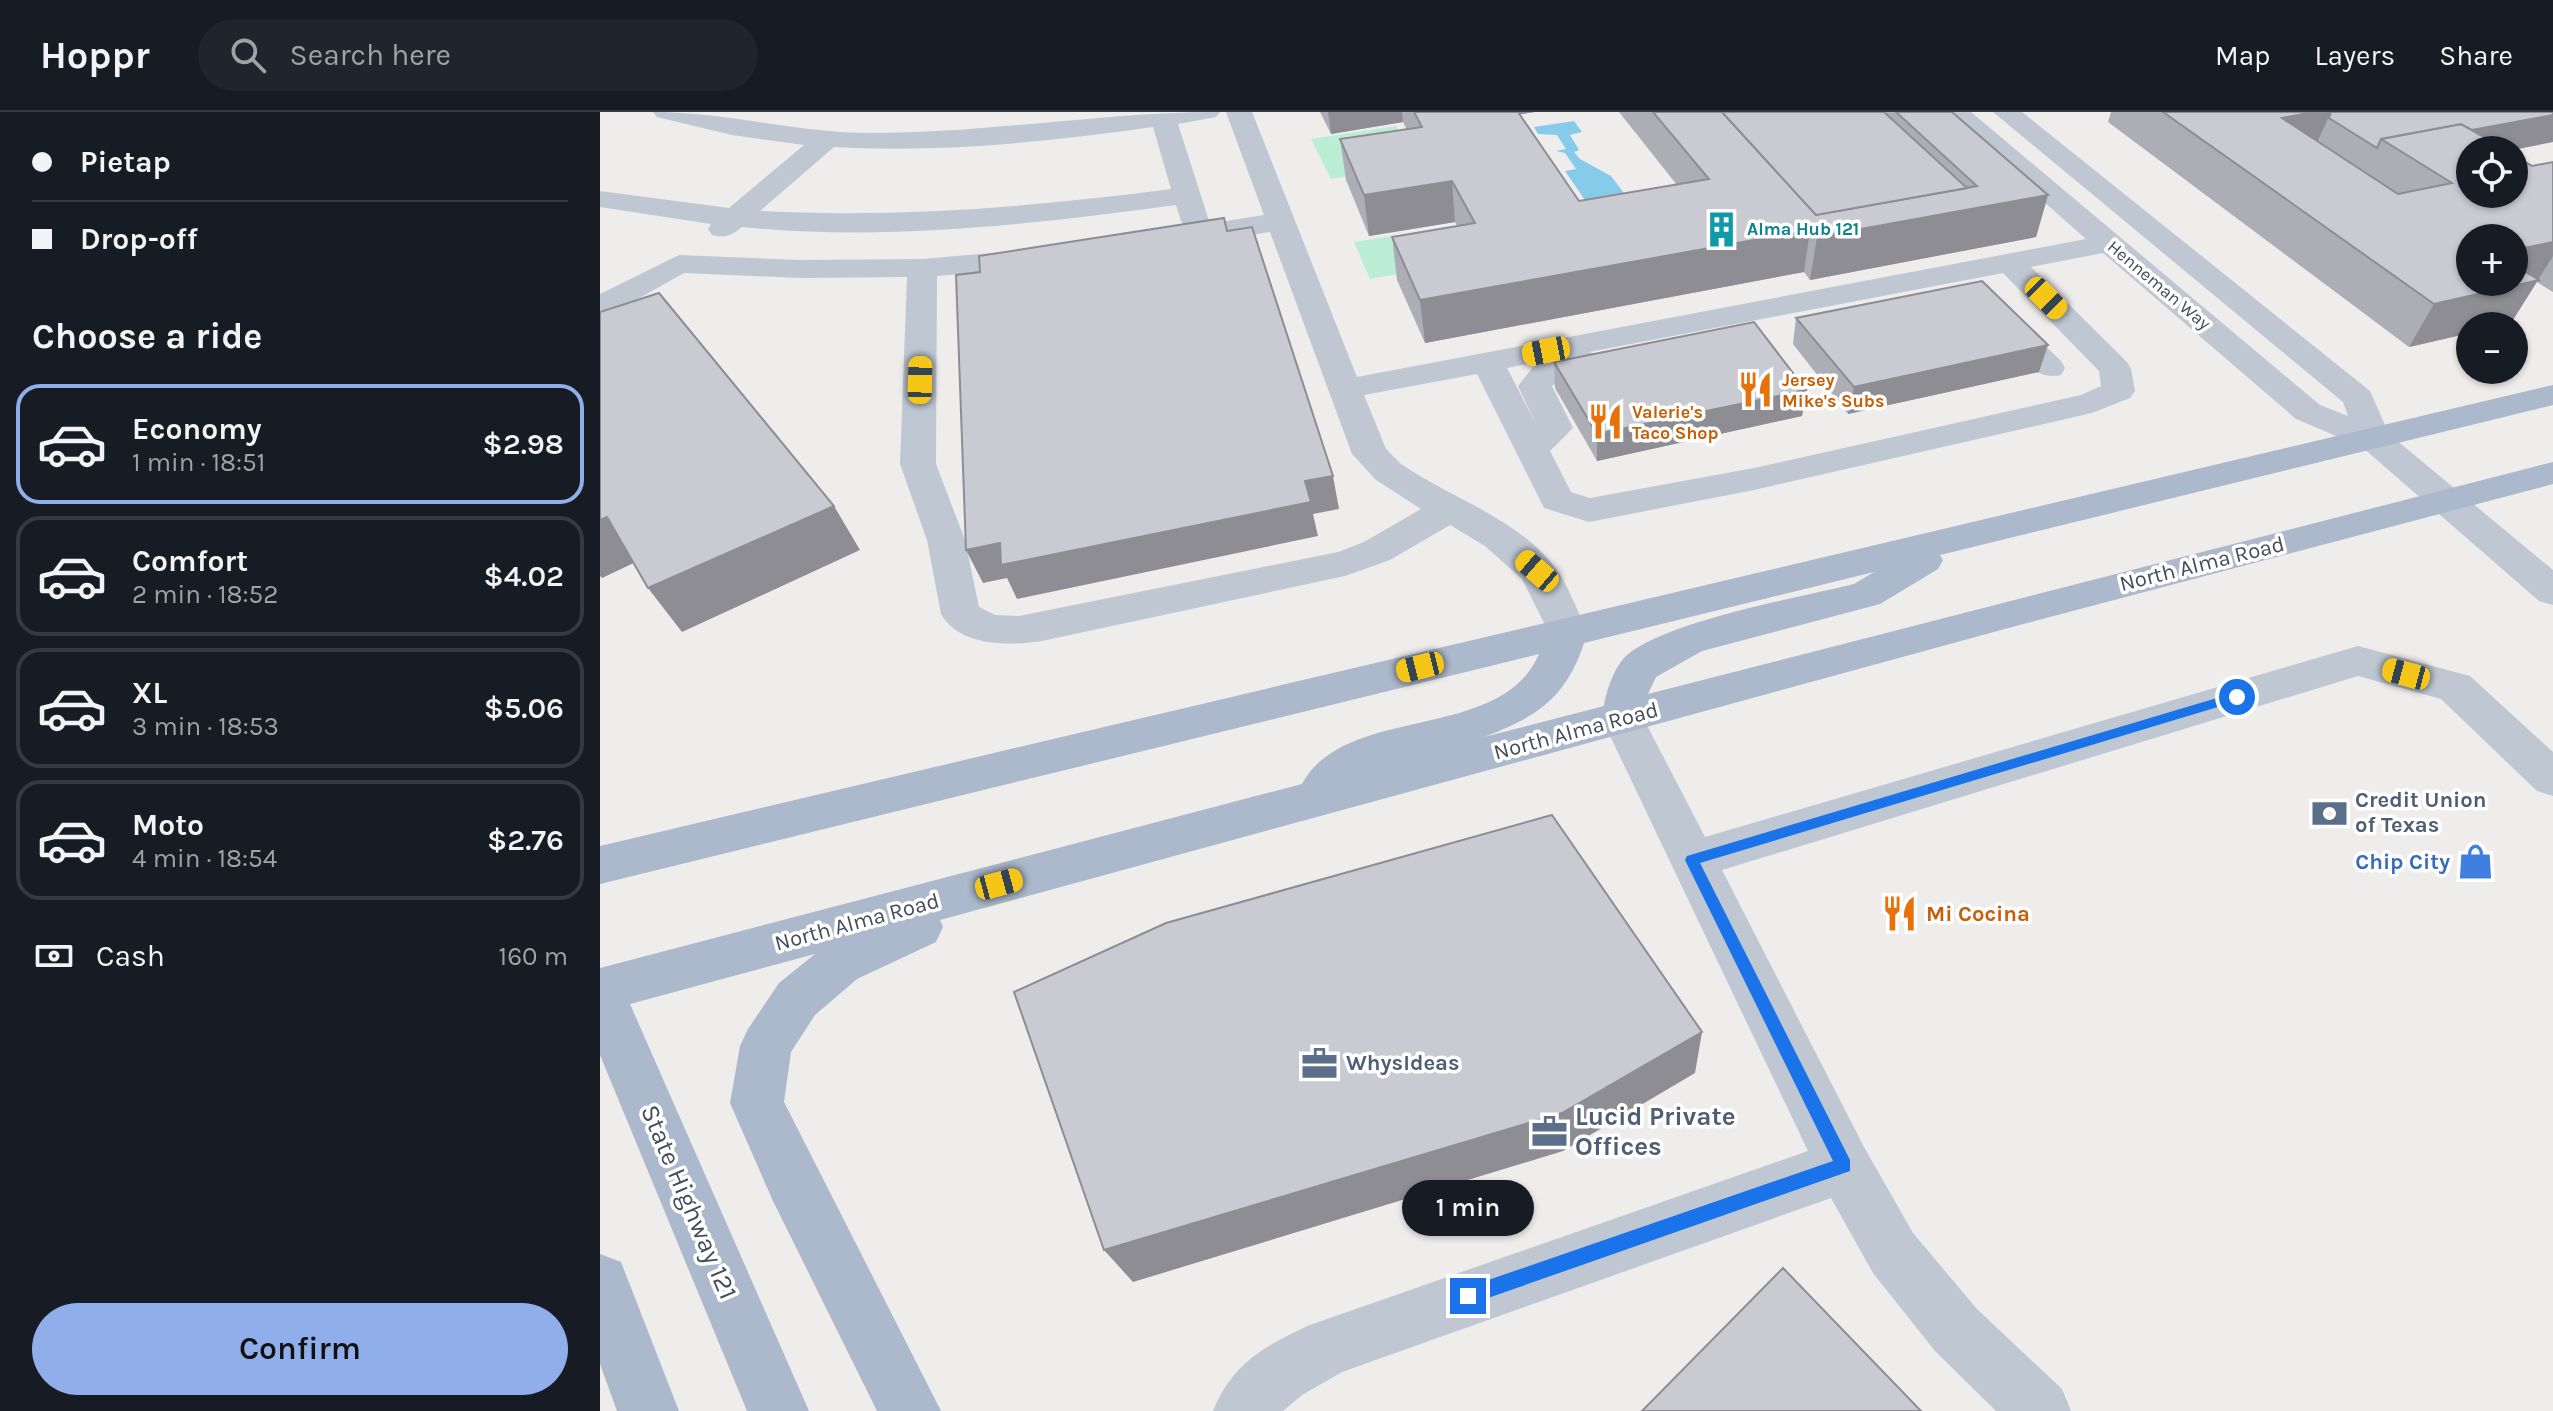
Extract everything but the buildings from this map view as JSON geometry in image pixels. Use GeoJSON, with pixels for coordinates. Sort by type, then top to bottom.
{"type":"FeatureCollection","features":[{"type":"Feature","properties":{"kind":"main road"},"geometry":{"type":"LineString","coordinates":[[600,865],[2553,395]]}},
{"type":"Feature","properties":{"kind":"main road","name":"North Alma Road"},"geometry":{"type":"LineString","coordinates":[[600,992],[2012,613],[2553,473]]}},
{"type":"Feature","properties":{"kind":"main road"},"geometry":{"type":"LineString","coordinates":[[1623,719],[1627,693],[1640,667],[1689,640],[1866,594],[1962,537]]}},
{"type":"Feature","properties":{"kind":"main road"},"geometry":{"type":"LineString","coordinates":[[1314,801],[1331,774],[1364,756],[1468,725],[1523,703],[1541,687],[1560,659],[1567,631]]}},
{"type":"Feature","properties":{"kind":"main road"},"geometry":{"type":"LineString","coordinates":[[910,1411],[793,1182],[757,1103],[766,1046],[797,999],[839,964],[1029,876]]}},
{"type":"Feature","properties":{"kind":"main road","name":"State Highway 121"},"geometry":{"type":"LineString","coordinates":[[600,992],[778,1411]]}},
{"type":"Feature","properties":{"kind":"main road"},"geometry":{"type":"LineString","coordinates":[[600,1283],[648,1411]]}},
{"type":"Feature","properties":{"kind":"street"},"geometry":{"type":"LineString","coordinates":[[666,112],[721,128],[827,139],[953,140],[1099,128],[1162,115],[1207,112]]}},
{"type":"Feature","properties":{"kind":"street"},"geometry":{"type":"LineString","coordinates":[[1239,112],[1282,221],[1295,291],[1346,389],[1370,454],[1386,472],[1405,486],[1499,538],[1537,571],[1567,631]]}},
{"type":"Feature","properties":{"kind":"street","name":"Henneman Way"},"geometry":{"type":"LineString","coordinates":[[1955,112],[2308,412],[2374,439],[2553,591]]}},
{"type":"Feature","properties":{"kind":"street"},"geometry":{"type":"LineString","coordinates":[[2009,115],[2047,112]]}},
{"type":"Feature","properties":{"kind":"street"},"geometry":{"type":"LineString","coordinates":[[1162,115],[1199,234]]}},
{"type":"Feature","properties":{"kind":"street","name":"Henneman Way"},"geometry":{"type":"LineString","coordinates":[[2009,115],[2358,398],[2374,439]]}},
{"type":"Feature","properties":{"kind":"street"},"geometry":{"type":"LineString","coordinates":[[600,307],[679,264],[827,139]]}},
{"type":"Feature","properties":{"kind":"street"},"geometry":{"type":"LineString","coordinates":[[600,199],[734,219],[828,223],[969,219],[1072,211],[1187,195]]}},
{"type":"Feature","properties":{"kind":"street"},"geometry":{"type":"LineString","coordinates":[[1142,243],[1282,221]]}},
{"type":"Feature","properties":{"kind":"street"},"geometry":{"type":"LineString","coordinates":[[1346,389],[2110,243]]}},
{"type":"Feature","properties":{"kind":"street"},"geometry":{"type":"LineString","coordinates":[[679,264],[800,269],[922,268],[1072,254]]}},
{"type":"Feature","properties":{"kind":"street"},"geometry":{"type":"LineString","coordinates":[[1487,362],[1557,500],[1589,510],[1785,472],[2092,403],[2118,391],[2115,369],[2009,262]]}},
{"type":"Feature","properties":{"kind":"street"},"geometry":{"type":"LineString","coordinates":[[922,268],[918,464],[946,540],[961,614],[981,627],[1009,632],[1179,582],[1345,563],[1377,551],[1448,510]]}},
{"type":"Feature","properties":{"kind":"street"},"geometry":{"type":"LineString","coordinates":[[1953,273],[2049,368]]}},
{"type":"Feature","properties":{"kind":"street"},"geometry":{"type":"LineString","coordinates":[[1530,450],[1556,428],[1535,386],[1542,375],[1556,368],[1712,339],[1723,317]]}},
{"type":"Feature","properties":{"kind":"street"},"geometry":{"type":"LineString","coordinates":[[1692,860],[2358,661],[2455,687],[2553,779]]}},
{"type":"Feature","properties":{"kind":"street"},"geometry":{"type":"LineString","coordinates":[[1623,719],[1844,1166],[1893,1253],[1956,1330],[2040,1411]]}},
{"type":"Feature","properties":{"kind":"street"},"geometry":{"type":"LineString","coordinates":[[1244,1411],[1251,1398],[1280,1371],[1328,1347],[1844,1166]]}},
{"type":"Feature","properties":{"kind":"green space"},"geometry":{"type":"Polygon","coordinates":[[[1396,126],[1417,165],[1331,179],[1311,139],[1396,126]]]}},
{"type":"Feature","properties":{"kind":"green space"},"geometry":{"type":"Polygon","coordinates":[[[1449,227],[1468,261],[1370,279],[1354,242],[1449,227]]]}},
{"type":"Feature","properties":{"kind":"water"},"geometry":{"type":"Polygon","coordinates":[[[1574,121],[1582,132],[1570,135],[1579,150],[1574,152],[1580,159],[1611,176],[1627,197],[1587,203],[1565,171],[1576,169],[1565,153],[1556,151],[1566,149],[1557,135],[1538,134],[1534,127],[1574,121]]]}},
{"type":"Feature","properties":{"kind":"place","name":"Alma Hub 121"},"geometry":{"type":"Point","coordinates":[1721,229]}},
{"type":"Feature","properties":{"kind":"place","name":"Jersey Mike's Subs"},"geometry":{"type":"Point","coordinates":[1756,390]}},
{"type":"Feature","properties":{"kind":"place","name":"Valerie's Taco Shop"},"geometry":{"type":"Point","coordinates":[1606,422]}},
{"type":"Feature","properties":{"kind":"place","name":"Credit Union of Texas"},"geometry":{"type":"Point","coordinates":[2329,813]}},
{"type":"Feature","properties":{"kind":"place","name":"Chip City"},"geometry":{"type":"Point","coordinates":[2476,862]}},
{"type":"Feature","properties":{"kind":"place","name":"Mi Cocina"},"geometry":{"type":"Point","coordinates":[1900,914]}},
{"type":"Feature","properties":{"kind":"place","name":"WhysIdeas"},"geometry":{"type":"Point","coordinates":[1320,1063]}},
{"type":"Feature","properties":{"kind":"place","name":"Lucid Private Offices"},"geometry":{"type":"Point","coordinates":[1549,1131]}},
{"type":"Feature","properties":{"kind":"route"},"geometry":{"type":"LineString","coordinates":[[1468,1296],[1844,1166],[1692,860],[2237,697]]}}]}
